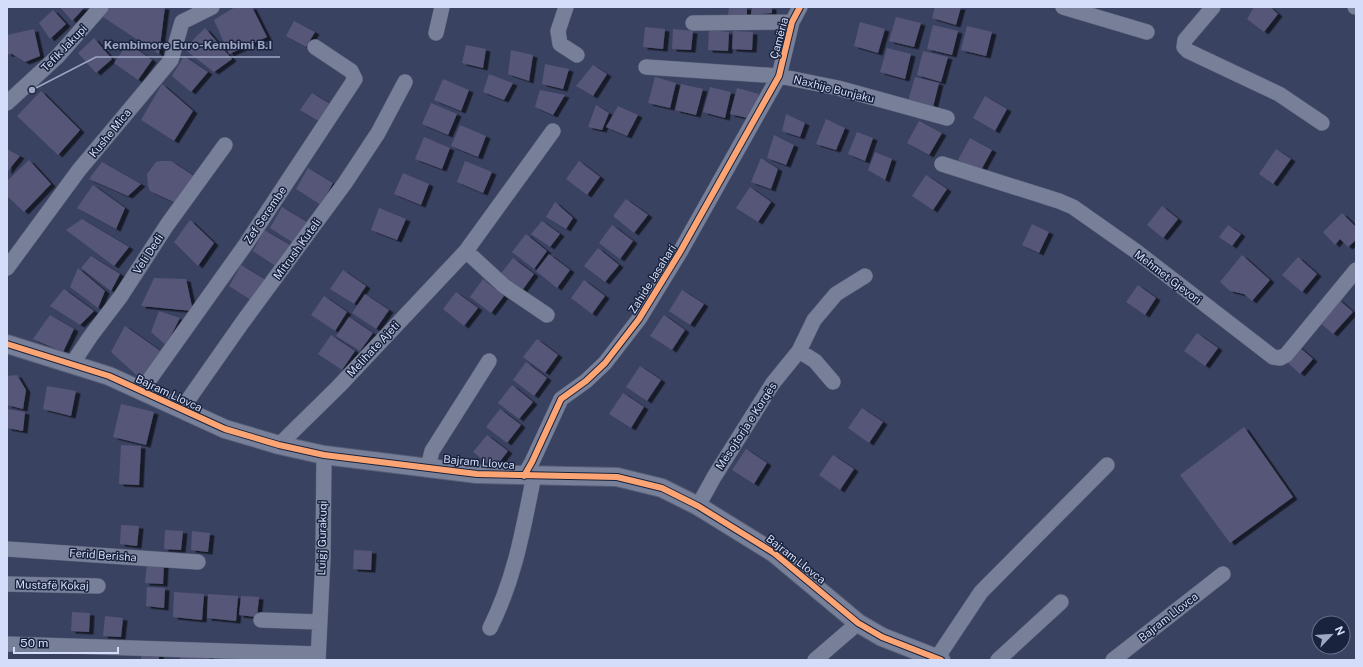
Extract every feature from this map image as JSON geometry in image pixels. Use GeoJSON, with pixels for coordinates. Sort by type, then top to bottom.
{"type":"FeatureCollection","features":[{"type":"Feature","properties":{"kind":"street","name":"Tefik Jakupi"},"geometry":{"type":"LineString","coordinates":[[7,103],[58,56],[101,7]]}},
{"type":"Feature","properties":{"kind":"street","name":"Kushe Mica"},"geometry":{"type":"LineString","coordinates":[[7,268],[79,170],[171,60],[182,22],[212,7]]}},
{"type":"Feature","properties":{"kind":"street"},"geometry":{"type":"LineString","coordinates":[[436,33],[442,7]]}},
{"type":"Feature","properties":{"kind":"street"},"geometry":{"type":"LineString","coordinates":[[566,7],[558,31],[560,44],[577,55]]}},
{"type":"Feature","properties":{"kind":"street","name":"Çamëria"},"geometry":{"type":"LineString","coordinates":[[779,76],[792,22],[800,7]]}},
{"type":"Feature","properties":{"kind":"street"},"geometry":{"type":"LineString","coordinates":[[1063,7],[1146,32]]}},
{"type":"Feature","properties":{"kind":"street"},"geometry":{"type":"LineString","coordinates":[[1213,7],[1185,40],[1184,47],[1188,51],[1279,94],[1322,122]]}},
{"type":"Feature","properties":{"kind":"street","name":"Çamëria"},"geometry":{"type":"LineString","coordinates":[[693,23],[792,22]]}},
{"type":"Feature","properties":{"kind":"street","name":"Zef Serembe"},"geometry":{"type":"LineString","coordinates":[[142,390],[246,244],[355,79],[351,71],[315,47]]}},
{"type":"Feature","properties":{"kind":"street","name":"Naxhije Bunjaku"},"geometry":{"type":"LineString","coordinates":[[646,67],[779,76],[838,88],[948,118]]}},
{"type":"Feature","properties":{"kind":"street","name":"Zahide Jasahari"},"geometry":{"type":"LineString","coordinates":[[529,476],[532,462],[561,399],[586,381],[605,363],[639,319],[680,252],[779,76]]}},
{"type":"Feature","properties":{"kind":"street","name":"Mitrush Kuteli"},"geometry":{"type":"LineString","coordinates":[[181,410],[242,323],[345,183],[378,133],[405,82]]}},
{"type":"Feature","properties":{"kind":"street","name":"Melihate Ajeti"},"geometry":{"type":"LineString","coordinates":[[279,445],[339,386],[466,251],[553,131]]}},
{"type":"Feature","properties":{"kind":"street","name":"Veli Dedi"},"geometry":{"type":"LineString","coordinates":[[72,364],[121,296],[167,224],[225,145]]}},
{"type":"Feature","properties":{"kind":"street","name":"Mehmet Gjevori"},"geometry":{"type":"LineString","coordinates":[[942,164],[1059,201],[1072,207],[1136,252],[1273,357],[1280,358],[1286,355],[1356,270]]}},
{"type":"Feature","properties":{"kind":"street"},"geometry":{"type":"LineString","coordinates":[[466,251],[504,286],[547,315]]}},
{"type":"Feature","properties":{"kind":"street","name":"Mësojtorja e Korqës"},"geometry":{"type":"LineString","coordinates":[[698,506],[714,476],[773,384],[799,351],[814,320],[836,294],[865,276]]}},
{"type":"Feature","properties":{"kind":"street","name":"Bajram Llovca"},"geometry":{"type":"LineString","coordinates":[[7,344],[109,376],[225,429],[279,445],[324,455],[477,474],[617,477],[662,488],[698,506],[774,553],[858,623],[882,637],[939,659]]}},
{"type":"Feature","properties":{"kind":"street"},"geometry":{"type":"LineString","coordinates":[[799,351],[815,361],[833,382]]}},
{"type":"Feature","properties":{"kind":"street","name":"Bajram Llovca"},"geometry":{"type":"LineString","coordinates":[[428,467],[432,452],[489,361]]}},
{"type":"Feature","properties":{"kind":"street","name":"Luigj Gurakuqi"},"geometry":{"type":"LineString","coordinates":[[318,657],[323,558],[324,455]]}},
{"type":"Feature","properties":{"kind":"street"},"geometry":{"type":"LineString","coordinates":[[939,659],[981,592],[1107,465]]}},
{"type":"Feature","properties":{"kind":"street"},"geometry":{"type":"LineString","coordinates":[[490,628],[504,600],[517,562],[529,476]]}},
{"type":"Feature","properties":{"kind":"street","name":"Ferid Berisha"},"geometry":{"type":"LineString","coordinates":[[7,549],[198,562]]}},
{"type":"Feature","properties":{"kind":"street","name":"Bajram Llovca"},"geometry":{"type":"LineString","coordinates":[[1113,660],[1223,574]]}},
{"type":"Feature","properties":{"kind":"street","name":"Mustafë Kokaj"},"geometry":{"type":"LineString","coordinates":[[7,584],[98,586]]}},
{"type":"Feature","properties":{"kind":"street"},"geometry":{"type":"LineString","coordinates":[[998,660],[1061,602]]}},
{"type":"Feature","properties":{"kind":"street"},"geometry":{"type":"LineString","coordinates":[[261,620],[319,622]]}},
{"type":"Feature","properties":{"kind":"street"},"geometry":{"type":"LineString","coordinates":[[815,660],[858,623]]}},
{"type":"Feature","properties":{"kind":"street"},"geometry":{"type":"LineString","coordinates":[[7,644],[318,657]]}},
{"type":"Feature","properties":{"kind":"building"},"geometry":{"type":"Polygon","coordinates":[[[60,7],[85,7],[72,21],[60,7]]]}},
{"type":"Feature","properties":{"kind":"building"},"geometry":{"type":"Polygon","coordinates":[[[109,7],[165,7],[159,54],[103,17],[109,7]]]}},
{"type":"Feature","properties":{"kind":"building"},"geometry":{"type":"Polygon","coordinates":[[[235,7],[252,7],[267,37],[229,54],[214,20],[235,7]]]}},
{"type":"Feature","properties":{"kind":"building"},"geometry":{"type":"Polygon","coordinates":[[[729,7],[747,7],[747,16],[728,15],[729,7]]]}},
{"type":"Feature","properties":{"kind":"building"},"geometry":{"type":"Polygon","coordinates":[[[752,7],[772,7],[772,13],[751,15],[752,7]]]}},
{"type":"Feature","properties":{"kind":"building"},"geometry":{"type":"Polygon","coordinates":[[[935,7],[961,7],[956,25],[932,18],[935,7]]]}},
{"type":"Feature","properties":{"kind":"building"},"geometry":{"type":"Polygon","coordinates":[[[1254,7],[1270,7],[1278,14],[1264,32],[1247,19],[1254,7]]]}},
{"type":"Feature","properties":{"kind":"building"},"geometry":{"type":"Polygon","coordinates":[[[53,10],[66,24],[50,39],[39,23],[53,10]]]}},
{"type":"Feature","properties":{"kind":"building"},"geometry":{"type":"Polygon","coordinates":[[[896,17],[921,23],[914,47],[889,41],[896,17]]]}},
{"type":"Feature","properties":{"kind":"building"},"geometry":{"type":"Polygon","coordinates":[[[294,21],[315,32],[306,47],[286,36],[294,21]]]}},
{"type":"Feature","properties":{"kind":"building"},"geometry":{"type":"Polygon","coordinates":[[[860,22],[885,29],[878,53],[854,46],[860,22]]]}},
{"type":"Feature","properties":{"kind":"building"},"geometry":{"type":"Polygon","coordinates":[[[933,25],[958,31],[952,55],[927,49],[933,25]]]}},
{"type":"Feature","properties":{"kind":"building"},"geometry":{"type":"Polygon","coordinates":[[[967,26],[992,32],[986,56],[961,50],[967,26]]]}},
{"type":"Feature","properties":{"kind":"building"},"geometry":{"type":"Polygon","coordinates":[[[645,27],[665,29],[663,49],[643,47],[645,27]]]}},
{"type":"Feature","properties":{"kind":"building"},"geometry":{"type":"Polygon","coordinates":[[[205,28],[232,59],[214,72],[184,49],[205,28]]]}},
{"type":"Feature","properties":{"kind":"building"},"geometry":{"type":"Polygon","coordinates":[[[34,29],[40,56],[25,62],[12,54],[7,54],[7,35],[34,29]]]}},
{"type":"Feature","properties":{"kind":"building"},"geometry":{"type":"Polygon","coordinates":[[[673,29],[693,31],[691,50],[672,49],[673,29]]]}},
{"type":"Feature","properties":{"kind":"building"},"geometry":{"type":"Polygon","coordinates":[[[709,30],[729,32],[728,51],[708,50],[709,30]]]}},
{"type":"Feature","properties":{"kind":"building"},"geometry":{"type":"Polygon","coordinates":[[[733,31],[753,32],[752,50],[732,49],[733,31]]]}},
{"type":"Feature","properties":{"kind":"building"},"geometry":{"type":"Polygon","coordinates":[[[94,38],[112,59],[96,73],[78,53],[94,38]]]}},
{"type":"Feature","properties":{"kind":"building"},"geometry":{"type":"Polygon","coordinates":[[[128,43],[152,60],[138,80],[114,63],[128,43]]]}},
{"type":"Feature","properties":{"kind":"building"},"geometry":{"type":"Polygon","coordinates":[[[466,45],[486,49],[483,68],[462,63],[466,45]]]}},
{"type":"Feature","properties":{"kind":"building"},"geometry":{"type":"Polygon","coordinates":[[[887,48],[911,54],[905,79],[880,72],[887,48]]]}},
{"type":"Feature","properties":{"kind":"building"},"geometry":{"type":"Polygon","coordinates":[[[511,50],[533,55],[529,81],[508,74],[511,50]]]}},
{"type":"Feature","properties":{"kind":"building"},"geometry":{"type":"Polygon","coordinates":[[[923,51],[948,57],[941,82],[917,75],[923,51]]]}},
{"type":"Feature","properties":{"kind":"building"},"geometry":{"type":"Polygon","coordinates":[[[184,56],[208,72],[191,92],[172,76],[184,56]]]}},
{"type":"Feature","properties":{"kind":"building"},"geometry":{"type":"Polygon","coordinates":[[[545,64],[569,69],[563,89],[542,84],[545,64]]]}},
{"type":"Feature","properties":{"kind":"building"},"geometry":{"type":"Polygon","coordinates":[[[593,65],[607,74],[593,96],[576,86],[593,65]]]}},
{"type":"Feature","properties":{"kind":"building"},"geometry":{"type":"Polygon","coordinates":[[[489,74],[513,83],[504,100],[483,92],[489,74]]]}},
{"type":"Feature","properties":{"kind":"building"},"geometry":{"type":"Polygon","coordinates":[[[655,77],[676,83],[670,108],[648,103],[655,77]]]}},
{"type":"Feature","properties":{"kind":"building"},"geometry":{"type":"Polygon","coordinates":[[[915,77],[939,83],[933,107],[908,101],[915,77]]]}},
{"type":"Feature","properties":{"kind":"building"},"geometry":{"type":"Polygon","coordinates":[[[443,79],[469,90],[461,111],[434,100],[443,79]]]}},
{"type":"Feature","properties":{"kind":"building"},"geometry":{"type":"Polygon","coordinates":[[[162,84],[193,111],[174,141],[141,120],[162,84]]]}},
{"type":"Feature","properties":{"kind":"building"},"geometry":{"type":"Polygon","coordinates":[[[681,84],[703,89],[696,115],[675,110],[681,84]]]}},
{"type":"Feature","properties":{"kind":"building"},"geometry":{"type":"Polygon","coordinates":[[[710,87],[731,92],[725,118],[703,112],[710,87]]]}},
{"type":"Feature","properties":{"kind":"building"},"geometry":{"type":"Polygon","coordinates":[[[737,88],[759,94],[752,119],[730,114],[737,88]]]}},
{"type":"Feature","properties":{"kind":"building"},"geometry":{"type":"Polygon","coordinates":[[[540,90],[565,95],[553,115],[535,107],[540,90]]]}},
{"type":"Feature","properties":{"kind":"building"},"geometry":{"type":"Polygon","coordinates":[[[41,91],[80,130],[58,155],[17,116],[41,91]]]}},
{"type":"Feature","properties":{"kind":"building"},"geometry":{"type":"Polygon","coordinates":[[[312,93],[330,104],[320,122],[300,110],[312,93]]]}},
{"type":"Feature","properties":{"kind":"building"},"geometry":{"type":"Polygon","coordinates":[[[985,96],[1007,109],[995,131],[973,118],[985,96]]]}},
{"type":"Feature","properties":{"kind":"building"},"geometry":{"type":"Polygon","coordinates":[[[431,103],[457,114],[448,135],[422,124],[431,103]]]}},
{"type":"Feature","properties":{"kind":"building"},"geometry":{"type":"Polygon","coordinates":[[[596,105],[609,113],[602,130],[588,127],[596,105]]]}},
{"type":"Feature","properties":{"kind":"building"},"geometry":{"type":"Polygon","coordinates":[[[618,106],[638,115],[627,136],[606,127],[618,106]]]}},
{"type":"Feature","properties":{"kind":"building"},"geometry":{"type":"Polygon","coordinates":[[[786,114],[805,123],[800,137],[782,131],[786,114]]]}},
{"type":"Feature","properties":{"kind":"building"},"geometry":{"type":"Polygon","coordinates":[[[826,119],[845,128],[836,150],[816,144],[826,119]]]}},
{"type":"Feature","properties":{"kind":"building"},"geometry":{"type":"Polygon","coordinates":[[[919,121],[942,133],[929,155],[907,143],[919,121]]]}},
{"type":"Feature","properties":{"kind":"building"},"geometry":{"type":"Polygon","coordinates":[[[460,125],[486,136],[478,157],[451,146],[460,125]]]}},
{"type":"Feature","properties":{"kind":"building"},"geometry":{"type":"Polygon","coordinates":[[[857,132],[873,138],[865,161],[848,154],[857,132]]]}},
{"type":"Feature","properties":{"kind":"building"},"geometry":{"type":"Polygon","coordinates":[[[774,135],[794,145],[786,165],[767,158],[774,135]]]}},
{"type":"Feature","properties":{"kind":"building"},"geometry":{"type":"Polygon","coordinates":[[[424,137],[450,148],[442,169],[415,159],[424,137]]]}},
{"type":"Feature","properties":{"kind":"building"},"geometry":{"type":"Polygon","coordinates":[[[970,138],[992,150],[980,172],[958,160],[970,138]]]}},
{"type":"Feature","properties":{"kind":"building"},"geometry":{"type":"Polygon","coordinates":[[[7,149],[20,156],[7,172],[7,149]]]}},
{"type":"Feature","properties":{"kind":"building"},"geometry":{"type":"Polygon","coordinates":[[[1276,149],[1291,159],[1273,184],[1259,174],[1276,149]]]}},
{"type":"Feature","properties":{"kind":"building"},"geometry":{"type":"Polygon","coordinates":[[[875,152],[892,159],[885,180],[868,170],[875,152]]]}},
{"type":"Feature","properties":{"kind":"building"},"geometry":{"type":"Polygon","coordinates":[[[761,158],[778,169],[771,189],[751,182],[761,158]]]}},
{"type":"Feature","properties":{"kind":"building"},"geometry":{"type":"Polygon","coordinates":[[[29,160],[51,184],[24,212],[7,196],[7,181],[29,160]]]}},
{"type":"Feature","properties":{"kind":"building"},"geometry":{"type":"Polygon","coordinates":[[[171,161],[194,176],[176,203],[150,191],[148,186],[147,174],[156,162],[171,161]]]}},
{"type":"Feature","properties":{"kind":"building"},"geometry":{"type":"Polygon","coordinates":[[[465,161],[492,172],[483,193],[457,182],[465,161]]]}},
{"type":"Feature","properties":{"kind":"building"},"geometry":{"type":"Polygon","coordinates":[[[579,161],[600,177],[587,195],[566,179],[579,161]]]}},
{"type":"Feature","properties":{"kind":"building"},"geometry":{"type":"Polygon","coordinates":[[[102,162],[141,184],[128,196],[89,179],[102,162]]]}},
{"type":"Feature","properties":{"kind":"building"},"geometry":{"type":"Polygon","coordinates":[[[308,168],[333,183],[321,205],[296,189],[308,168]]]}},
{"type":"Feature","properties":{"kind":"building"},"geometry":{"type":"Polygon","coordinates":[[[403,173],[429,184],[421,205],[394,194],[403,173]]]}},
{"type":"Feature","properties":{"kind":"building"},"geometry":{"type":"Polygon","coordinates":[[[926,175],[947,189],[933,210],[912,196],[926,175]]]}},
{"type":"Feature","properties":{"kind":"building"},"geometry":{"type":"Polygon","coordinates":[[[93,185],[125,208],[116,229],[77,208],[93,185]]]}},
{"type":"Feature","properties":{"kind":"building"},"geometry":{"type":"Polygon","coordinates":[[[750,187],[771,202],[758,222],[736,208],[750,187]]]}},
{"type":"Feature","properties":{"kind":"building"},"geometry":{"type":"Polygon","coordinates":[[[626,199],[648,215],[634,233],[613,216],[626,199]]]}},
{"type":"Feature","properties":{"kind":"building"},"geometry":{"type":"Polygon","coordinates":[[[555,202],[573,218],[566,229],[546,217],[555,202]]]}},
{"type":"Feature","properties":{"kind":"building"},"geometry":{"type":"Polygon","coordinates":[[[1162,206],[1178,219],[1163,238],[1147,225],[1162,206]]]}},
{"type":"Feature","properties":{"kind":"building"},"geometry":{"type":"Polygon","coordinates":[[[282,207],[307,222],[295,244],[270,228],[282,207]]]}},
{"type":"Feature","properties":{"kind":"building"},"geometry":{"type":"Polygon","coordinates":[[[379,208],[406,219],[397,240],[371,230],[379,208]]]}},
{"type":"Feature","properties":{"kind":"building"},"geometry":{"type":"Polygon","coordinates":[[[1342,213],[1356,227],[1356,240],[1348,247],[1340,239],[1335,245],[1323,232],[1342,213]]]}},
{"type":"Feature","properties":{"kind":"building"},"geometry":{"type":"Polygon","coordinates":[[[82,219],[129,247],[114,266],[66,230],[82,219]]]}},
{"type":"Feature","properties":{"kind":"building"},"geometry":{"type":"Polygon","coordinates":[[[190,220],[214,243],[198,266],[174,242],[190,220]]]}},
{"type":"Feature","properties":{"kind":"building"},"geometry":{"type":"Polygon","coordinates":[[[542,221],[560,234],[550,247],[531,234],[542,221]]]}},
{"type":"Feature","properties":{"kind":"building"},"geometry":{"type":"Polygon","coordinates":[[[1032,224],[1049,232],[1039,253],[1022,245],[1032,224]]]}},
{"type":"Feature","properties":{"kind":"building"},"geometry":{"type":"Polygon","coordinates":[[[612,225],[633,241],[620,259],[599,243],[612,225]]]}},
{"type":"Feature","properties":{"kind":"building"},"geometry":{"type":"Polygon","coordinates":[[[1228,225],[1241,234],[1232,246],[1219,237],[1228,225]]]}},
{"type":"Feature","properties":{"kind":"building"},"geometry":{"type":"Polygon","coordinates":[[[264,230],[290,245],[277,267],[253,251],[264,230]]]}},
{"type":"Feature","properties":{"kind":"building"},"geometry":{"type":"Polygon","coordinates":[[[526,234],[547,251],[534,269],[512,252],[526,234]]]}},
{"type":"Feature","properties":{"kind":"building"},"geometry":{"type":"Polygon","coordinates":[[[598,248],[619,265],[605,282],[584,266],[598,248]]]}},
{"type":"Feature","properties":{"kind":"building"},"geometry":{"type":"Polygon","coordinates":[[[549,254],[570,270],[557,288],[536,271],[549,254]]]}},
{"type":"Feature","properties":{"kind":"building"},"geometry":{"type":"Polygon","coordinates":[[[1242,255],[1270,280],[1252,301],[1244,294],[1230,291],[1220,282],[1242,255]]]}},
{"type":"Feature","properties":{"kind":"building"},"geometry":{"type":"Polygon","coordinates":[[[91,256],[120,274],[111,291],[81,268],[91,256]]]}},
{"type":"Feature","properties":{"kind":"building"},"geometry":{"type":"Polygon","coordinates":[[[1298,257],[1317,274],[1302,292],[1282,275],[1298,257]]]}},
{"type":"Feature","properties":{"kind":"building"},"geometry":{"type":"Polygon","coordinates":[[[513,258],[534,274],[521,292],[499,276],[513,258]]]}},
{"type":"Feature","properties":{"kind":"building"},"geometry":{"type":"Polygon","coordinates":[[[241,265],[266,280],[254,302],[229,286],[241,265]]]}},
{"type":"Feature","properties":{"kind":"building"},"geometry":{"type":"Polygon","coordinates":[[[78,268],[105,291],[98,308],[70,287],[78,268]]]}},
{"type":"Feature","properties":{"kind":"building"},"geometry":{"type":"Polygon","coordinates":[[[343,270],[366,286],[354,304],[330,289],[343,270]]]}},
{"type":"Feature","properties":{"kind":"building"},"geometry":{"type":"Polygon","coordinates":[[[154,278],[186,279],[193,311],[141,306],[154,278]]]}},
{"type":"Feature","properties":{"kind":"building"},"geometry":{"type":"Polygon","coordinates":[[[483,279],[504,296],[491,313],[470,297],[483,279]]]}},
{"type":"Feature","properties":{"kind":"building"},"geometry":{"type":"Polygon","coordinates":[[[584,280],[605,296],[592,314],[571,298],[584,280]]]}},
{"type":"Feature","properties":{"kind":"building"},"geometry":{"type":"Polygon","coordinates":[[[1138,285],[1156,298],[1145,315],[1126,302],[1138,285]]]}},
{"type":"Feature","properties":{"kind":"building"},"geometry":{"type":"Polygon","coordinates":[[[64,289],[94,311],[80,325],[50,306],[64,289]]]}},
{"type":"Feature","properties":{"kind":"building"},"geometry":{"type":"Polygon","coordinates":[[[682,290],[704,304],[690,325],[669,311],[682,290]]]}},
{"type":"Feature","properties":{"kind":"building"},"geometry":{"type":"Polygon","coordinates":[[[456,292],[478,308],[464,326],[443,309],[456,292]]]}},
{"type":"Feature","properties":{"kind":"building"},"geometry":{"type":"Polygon","coordinates":[[[365,294],[389,310],[376,329],[352,313],[365,294]]]}},
{"type":"Feature","properties":{"kind":"building"},"geometry":{"type":"Polygon","coordinates":[[[324,296],[347,312],[335,331],[311,315],[324,296]]]}},
{"type":"Feature","properties":{"kind":"building"},"geometry":{"type":"Polygon","coordinates":[[[1338,299],[1353,312],[1333,334],[1318,321],[1338,299]]]}},
{"type":"Feature","properties":{"kind":"building"},"geometry":{"type":"Polygon","coordinates":[[[159,311],[180,318],[166,345],[151,332],[159,311]]]}},
{"type":"Feature","properties":{"kind":"building"},"geometry":{"type":"Polygon","coordinates":[[[50,315],[74,329],[63,352],[33,339],[50,315]]]}},
{"type":"Feature","properties":{"kind":"building"},"geometry":{"type":"Polygon","coordinates":[[[664,315],[685,330],[672,350],[650,336],[664,315]]]}},
{"type":"Feature","properties":{"kind":"building"},"geometry":{"type":"Polygon","coordinates":[[[349,317],[373,333],[360,351],[336,336],[349,317]]]}},
{"type":"Feature","properties":{"kind":"building"},"geometry":{"type":"Polygon","coordinates":[[[125,326],[166,355],[143,381],[111,352],[125,326]]]}},
{"type":"Feature","properties":{"kind":"building"},"geometry":{"type":"Polygon","coordinates":[[[1197,333],[1218,348],[1205,366],[1184,351],[1197,333]]]}},
{"type":"Feature","properties":{"kind":"building"},"geometry":{"type":"Polygon","coordinates":[[[331,335],[355,351],[342,370],[318,354],[331,335]]]}},
{"type":"Feature","properties":{"kind":"building"},"geometry":{"type":"Polygon","coordinates":[[[537,339],[558,355],[545,373],[523,357],[537,339]]]}},
{"type":"Feature","properties":{"kind":"building"},"geometry":{"type":"Polygon","coordinates":[[[1298,346],[1313,359],[1300,374],[1285,360],[1298,346]]]}},
{"type":"Feature","properties":{"kind":"building"},"geometry":{"type":"Polygon","coordinates":[[[526,362],[547,378],[534,396],[513,380],[526,362]]]}},
{"type":"Feature","properties":{"kind":"building"},"geometry":{"type":"Polygon","coordinates":[[[640,366],[661,380],[647,401],[626,387],[640,366]]]}},
{"type":"Feature","properties":{"kind":"building"},"geometry":{"type":"Polygon","coordinates":[[[17,375],[26,390],[23,409],[7,405],[7,376],[17,375]]]}},
{"type":"Feature","properties":{"kind":"building"},"geometry":{"type":"Polygon","coordinates":[[[512,385],[533,402],[519,419],[498,403],[512,385]]]}},
{"type":"Feature","properties":{"kind":"building"},"geometry":{"type":"Polygon","coordinates":[[[47,386],[76,391],[71,416],[43,409],[47,386]]]}},
{"type":"Feature","properties":{"kind":"building"},"geometry":{"type":"Polygon","coordinates":[[[623,393],[644,407],[631,428],[609,414],[623,393]]]}},
{"type":"Feature","properties":{"kind":"building"},"geometry":{"type":"Polygon","coordinates":[[[121,404],[154,412],[146,445],[113,437],[121,404]]]}},
{"type":"Feature","properties":{"kind":"building"},"geometry":{"type":"Polygon","coordinates":[[[862,408],[883,422],[869,443],[848,428],[862,408]]]}},
{"type":"Feature","properties":{"kind":"building"},"geometry":{"type":"Polygon","coordinates":[[[7,409],[25,412],[23,431],[7,428],[7,409]]]}},
{"type":"Feature","properties":{"kind":"building"},"geometry":{"type":"Polygon","coordinates":[[[500,409],[521,425],[507,443],[486,427],[500,409]]]}},
{"type":"Feature","properties":{"kind":"building"},"geometry":{"type":"Polygon","coordinates":[[[1244,427],[1293,497],[1230,543],[1180,475],[1244,427]]]}},
{"type":"Feature","properties":{"kind":"building"},"geometry":{"type":"Polygon","coordinates":[[[487,435],[508,451],[494,469],[473,452],[487,435]]]}},
{"type":"Feature","properties":{"kind":"building"},"geometry":{"type":"Polygon","coordinates":[[[121,445],[141,446],[139,485],[119,484],[121,445]]]}},
{"type":"Feature","properties":{"kind":"building"},"geometry":{"type":"Polygon","coordinates":[[[746,449],[767,463],[754,484],[732,470],[746,449]]]}},
{"type":"Feature","properties":{"kind":"building"},"geometry":{"type":"Polygon","coordinates":[[[833,455],[854,469],[840,490],[819,475],[833,455]]]}},
{"type":"Feature","properties":{"kind":"building"},"geometry":{"type":"Polygon","coordinates":[[[121,525],[139,526],[137,546],[120,544],[121,525]]]}},
{"type":"Feature","properties":{"kind":"building"},"geometry":{"type":"Polygon","coordinates":[[[165,530],[183,531],[181,550],[164,549],[165,530]]]}},
{"type":"Feature","properties":{"kind":"building"},"geometry":{"type":"Polygon","coordinates":[[[192,531],[210,533],[208,552],[191,550],[192,531]]]}},
{"type":"Feature","properties":{"kind":"building"},"geometry":{"type":"Polygon","coordinates":[[[354,550],[372,551],[371,570],[353,569],[354,550]]]}},
{"type":"Feature","properties":{"kind":"building"},"geometry":{"type":"Polygon","coordinates":[[[147,564],[164,565],[163,584],[145,583],[147,564]]]}},
{"type":"Feature","properties":{"kind":"building"},"geometry":{"type":"Polygon","coordinates":[[[147,587],[165,588],[164,608],[146,606],[147,587]]]}},
{"type":"Feature","properties":{"kind":"building"},"geometry":{"type":"Polygon","coordinates":[[[174,592],[204,594],[202,620],[173,617],[174,592]]]}},
{"type":"Feature","properties":{"kind":"building"},"geometry":{"type":"Polygon","coordinates":[[[208,594],[238,596],[236,621],[207,618],[208,594]]]}},
{"type":"Feature","properties":{"kind":"building"},"geometry":{"type":"Polygon","coordinates":[[[241,596],[259,597],[257,617],[239,615],[241,596]]]}},
{"type":"Feature","properties":{"kind":"building"},"geometry":{"type":"Polygon","coordinates":[[[72,612],[90,613],[89,632],[71,631],[72,612]]]}},
{"type":"Feature","properties":{"kind":"building"},"geometry":{"type":"Polygon","coordinates":[[[105,616],[123,618],[121,637],[103,636],[105,616]]]}},
{"type":"Feature","properties":{"kind":"building"},"geometry":{"type":"Polygon","coordinates":[[[180,650],[210,652],[209,660],[180,660],[180,650]]]}},
{"type":"Feature","properties":{"kind":"building"},"geometry":{"type":"Polygon","coordinates":[[[141,653],[159,653],[159,660],[141,660],[141,653]]]}},
{"type":"Feature","properties":{"kind":"cycle path"},"geometry":{"type":"LineString","coordinates":[[524,476],[561,399],[586,381],[605,363],[639,319],[680,252],[779,76],[792,22],[800,7]]}},
{"type":"Feature","properties":{"kind":"cycle path"},"geometry":{"type":"LineString","coordinates":[[7,344],[109,376],[225,429],[279,445],[324,455],[477,474],[617,477],[662,488],[698,506],[774,553],[858,623],[882,637],[941,660]]}},
{"type":"Feature","properties":{"kind":"place","name":"Kembimore Euro-Kembimi B.I"},"geometry":{"type":"Point","coordinates":[32,90]}}]}
